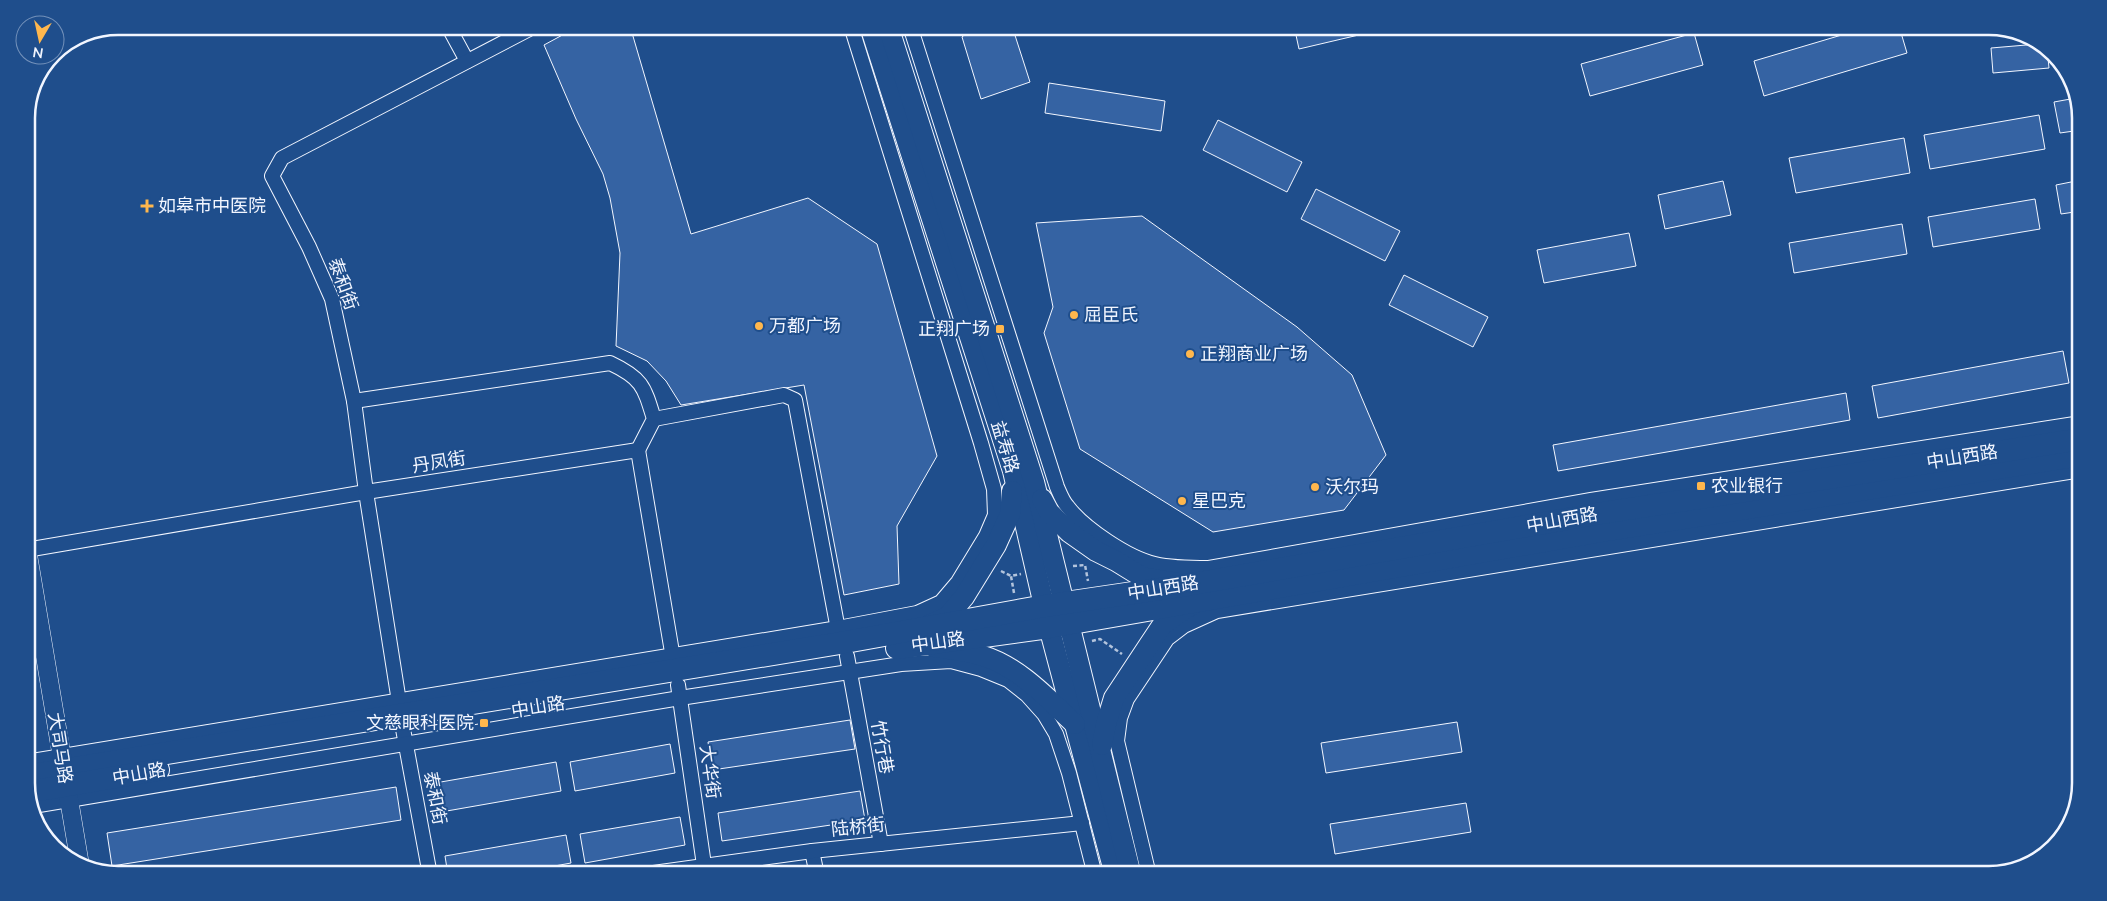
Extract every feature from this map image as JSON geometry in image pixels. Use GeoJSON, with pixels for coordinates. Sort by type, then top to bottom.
{"type":"FeatureCollection","features":[{"type":"Feature","properties":{"kind":"main road","name":"益寿路"},"geometry":{"type":"LineString","coordinates":[[873,35],[1101,752],[1129,866]]}},
{"type":"Feature","properties":{"kind":"main road","name":"益寿路"},"geometry":{"type":"LineString","coordinates":[[891,35],[1034,482],[1075,724],[1113,866]]}},
{"type":"Feature","properties":{"kind":"main road","name":"中山西路"},"geometry":{"type":"LineString","coordinates":[[1192,593],[1596,514],[2072,440]]}},
{"type":"Feature","properties":{"kind":"main road","name":"中山西路"},"geometry":{"type":"LineString","coordinates":[[1057,615],[2072,456]]}},
{"type":"Feature","properties":{"kind":"main road"},"geometry":{"type":"LineString","coordinates":[[920,636],[946,617],[964,597],[996,545],[1010,514],[1013,472]]}},
{"type":"Feature","properties":{"kind":"main road"},"geometry":{"type":"LineString","coordinates":[[1034,482],[1049,512],[1069,532],[1096,551],[1142,577],[1192,593],[1164,624],[1114,698],[1106,724],[1101,752]]}},
{"type":"Feature","properties":{"kind":"main road","name":"中山路"},"geometry":{"type":"LineString","coordinates":[[35,789],[65,778],[1057,615]]}},
{"type":"Feature","properties":{"kind":"main road"},"geometry":{"type":"LineString","coordinates":[[920,636],[955,649],[985,656],[1013,671],[1043,694],[1075,724]]}},
{"type":"Feature","properties":{"kind":"main road","name":"中山路"},"geometry":{"type":"LineString","coordinates":[[35,776],[65,778]]}},
{"type":"Feature","properties":{"kind":"street"},"geometry":{"type":"LineString","coordinates":[[453,35],[467,61]]}},
{"type":"Feature","properties":{"kind":"street","name":"泰和街"},"geometry":{"type":"LineString","coordinates":[[428,866],[402,722],[366,492],[354,401],[332,299],[309,247],[272,176],[282,158],[518,35]]}},
{"type":"Feature","properties":{"kind":"street"},"geometry":{"type":"LineString","coordinates":[[354,401],[610,363],[628,372],[644,389],[654,418],[638,450],[676,677],[844,650],[941,602],[958,582],[986,536],[995,515],[994,489],[854,35]]}},
{"type":"Feature","properties":{"kind":"street"},"geometry":{"type":"LineString","coordinates":[[913,35],[1057,487],[1066,506],[1078,519],[1106,541],[1153,564],[1178,568],[1209,568],[1591,500],[2072,424]]}},
{"type":"Feature","properties":{"kind":"street","name":"竹行巷"},"geometry":{"type":"LineString","coordinates":[[654,418],[784,395],[795,400],[881,844]]}},
{"type":"Feature","properties":{"kind":"street","name":"丹凤街"},"geometry":{"type":"LineString","coordinates":[[35,547],[366,492],[638,450]]}},
{"type":"Feature","properties":{"kind":"street"},"geometry":{"type":"LineString","coordinates":[[1147,866],[1117,741],[1120,718],[1127,698],[1167,639],[1184,626],[1217,611],[2072,471]]}},
{"type":"Feature","properties":{"kind":"street","name":"大司马路"},"geometry":{"type":"LineString","coordinates":[[35,596],[78,856]]}},
{"type":"Feature","properties":{"kind":"street"},"geometry":{"type":"LineString","coordinates":[[844,650],[901,664],[951,661],[981,669],[1008,680],[1044,714],[1056,734],[1069,773],[1093,866]]}},
{"type":"Feature","properties":{"kind":"street","name":"大华街"},"geometry":{"type":"LineString","coordinates":[[676,677],[704,865]]}},
{"type":"Feature","properties":{"kind":"street"},"geometry":{"type":"LineString","coordinates":[[35,766],[65,778],[402,722]]}},
{"type":"Feature","properties":{"kind":"street"},"geometry":{"type":"LineString","coordinates":[[38,802],[65,778]]}},
{"type":"Feature","properties":{"kind":"street","name":"陆桥街"},"geometry":{"type":"LineString","coordinates":[[698,866],[812,851],[1082,823]]}},
{"type":"Feature","properties":{"kind":"street"},"geometry":{"type":"LineString","coordinates":[[812,851],[815,866]]}},
{"type":"Feature","properties":{"kind":"building","name":"万都广场"},"geometry":{"type":"Polygon","coordinates":[[[562,35],[633,35],[691,234],[808,198],[877,244],[937,456],[897,526],[899,584],[844,595],[804,385],[681,405],[666,381],[647,361],[616,346],[620,253],[610,198],[603,174],[576,119],[544,45],[562,35]]]}},
{"type":"Feature","properties":{"kind":"building"},"geometry":{"type":"Polygon","coordinates":[[[964,35],[1015,35],[1030,82],[981,99],[962,37],[964,35]]]}},
{"type":"Feature","properties":{"kind":"building"},"geometry":{"type":"Polygon","coordinates":[[[1296,35],[1359,35],[1299,49],[1296,35]]]}},
{"type":"Feature","properties":{"kind":"building"},"geometry":{"type":"Polygon","coordinates":[[[1687,35],[1695,35],[1703,65],[1590,96],[1581,64],[1687,35]]]}},
{"type":"Feature","properties":{"kind":"building"},"geometry":{"type":"Polygon","coordinates":[[[1842,35],[1902,35],[1907,53],[1764,96],[1754,61],[1842,35]]]}},
{"type":"Feature","properties":{"kind":"building"},"geometry":{"type":"Polygon","coordinates":[[[2028,45],[2048,59],[2049,68],[1993,73],[1991,48],[2028,45]]]}},
{"type":"Feature","properties":{"kind":"building"},"geometry":{"type":"Polygon","coordinates":[[[1049,83],[1165,101],[1161,131],[1045,113],[1049,83]]]}},
{"type":"Feature","properties":{"kind":"building"},"geometry":{"type":"Polygon","coordinates":[[[2069,99],[2072,131],[2060,133],[2054,102],[2069,99]]]}},
{"type":"Feature","properties":{"kind":"building"},"geometry":{"type":"Polygon","coordinates":[[[2039,115],[2045,149],[1930,169],[1924,135],[2039,115]]]}},
{"type":"Feature","properties":{"kind":"building"},"geometry":{"type":"Polygon","coordinates":[[[1218,120],[1302,162],[1287,192],[1203,150],[1218,120]]]}},
{"type":"Feature","properties":{"kind":"building"},"geometry":{"type":"Polygon","coordinates":[[[1904,138],[1910,173],[1796,193],[1789,158],[1904,138]]]}},
{"type":"Feature","properties":{"kind":"building"},"geometry":{"type":"Polygon","coordinates":[[[1723,181],[1731,215],[1665,229],[1658,195],[1723,181]]]}},
{"type":"Feature","properties":{"kind":"building"},"geometry":{"type":"Polygon","coordinates":[[[2072,182],[2072,212],[2061,214],[2056,185],[2072,182]]]}},
{"type":"Feature","properties":{"kind":"building"},"geometry":{"type":"Polygon","coordinates":[[[1316,189],[1400,231],[1385,261],[1301,219],[1316,189]]]}},
{"type":"Feature","properties":{"kind":"building"},"geometry":{"type":"Polygon","coordinates":[[[2035,199],[2040,229],[1933,247],[1928,217],[2035,199]]]}},
{"type":"Feature","properties":{"kind":"building","name":"正翔商业广场"},"geometry":{"type":"Polygon","coordinates":[[[1142,216],[1297,327],[1352,375],[1386,455],[1344,510],[1213,532],[1080,449],[1044,333],[1053,307],[1036,223],[1142,216]]]}},
{"type":"Feature","properties":{"kind":"building"},"geometry":{"type":"Polygon","coordinates":[[[1902,224],[1907,254],[1794,273],[1789,243],[1902,224]]]}},
{"type":"Feature","properties":{"kind":"building"},"geometry":{"type":"Polygon","coordinates":[[[1629,233],[1636,266],[1544,283],[1537,250],[1629,233]]]}},
{"type":"Feature","properties":{"kind":"building"},"geometry":{"type":"Polygon","coordinates":[[[1404,275],[1488,317],[1473,347],[1389,305],[1404,275]]]}},
{"type":"Feature","properties":{"kind":"building"},"geometry":{"type":"Polygon","coordinates":[[[2063,351],[2069,383],[1878,418],[1872,386],[2063,351]]]}},
{"type":"Feature","properties":{"kind":"building"},"geometry":{"type":"Polygon","coordinates":[[[1846,393],[1850,420],[1558,471],[1553,445],[1846,393]]]}},
{"type":"Feature","properties":{"kind":"building"},"geometry":{"type":"Polygon","coordinates":[[[850,720],[855,749],[712,770],[708,742],[850,720]]]}},
{"type":"Feature","properties":{"kind":"building"},"geometry":{"type":"Polygon","coordinates":[[[1457,722],[1462,752],[1326,773],[1321,743],[1457,722]]]}},
{"type":"Feature","properties":{"kind":"building"},"geometry":{"type":"Polygon","coordinates":[[[670,744],[675,773],[575,791],[570,762],[670,744]]]}},
{"type":"Feature","properties":{"kind":"building"},"geometry":{"type":"Polygon","coordinates":[[[556,762],[561,791],[441,812],[435,783],[556,762]]]}},
{"type":"Feature","properties":{"kind":"building"},"geometry":{"type":"Polygon","coordinates":[[[396,787],[401,820],[115,866],[112,865],[107,833],[396,787]]]}},
{"type":"Feature","properties":{"kind":"building"},"geometry":{"type":"Polygon","coordinates":[[[860,791],[865,820],[722,841],[718,813],[860,791]]]}},
{"type":"Feature","properties":{"kind":"building"},"geometry":{"type":"Polygon","coordinates":[[[1466,803],[1471,832],[1335,854],[1330,824],[1466,803]]]}},
{"type":"Feature","properties":{"kind":"building"},"geometry":{"type":"Polygon","coordinates":[[[680,817],[685,845],[585,863],[580,834],[680,817]]]}},
{"type":"Feature","properties":{"kind":"building"},"geometry":{"type":"Polygon","coordinates":[[[566,835],[571,863],[554,866],[447,866],[445,856],[566,835]]]}},
{"type":"Feature","properties":{"kind":"place","name":"如皋市中医院"},"geometry":{"type":"Point","coordinates":[147,206]}},
{"type":"Feature","properties":{"kind":"place","name":"屈臣氏"},"geometry":{"type":"Point","coordinates":[1074,315]}},
{"type":"Feature","properties":{"kind":"place","name":"万都广场"},"geometry":{"type":"Point","coordinates":[759,326]}},
{"type":"Feature","properties":{"kind":"place","name":"正翔广场"},"geometry":{"type":"Point","coordinates":[1000,329]}},
{"type":"Feature","properties":{"kind":"place","name":"正翔商业广场"},"geometry":{"type":"Point","coordinates":[1190,354]}},
{"type":"Feature","properties":{"kind":"place","name":"农业银行"},"geometry":{"type":"Point","coordinates":[1701,486]}},
{"type":"Feature","properties":{"kind":"place","name":"沃尔玛"},"geometry":{"type":"Point","coordinates":[1315,487]}},
{"type":"Feature","properties":{"kind":"place","name":"星巴克"},"geometry":{"type":"Point","coordinates":[1182,501]}},
{"type":"Feature","properties":{"kind":"place","name":"文慈眼科医院"},"geometry":{"type":"Point","coordinates":[484,723]}}]}
